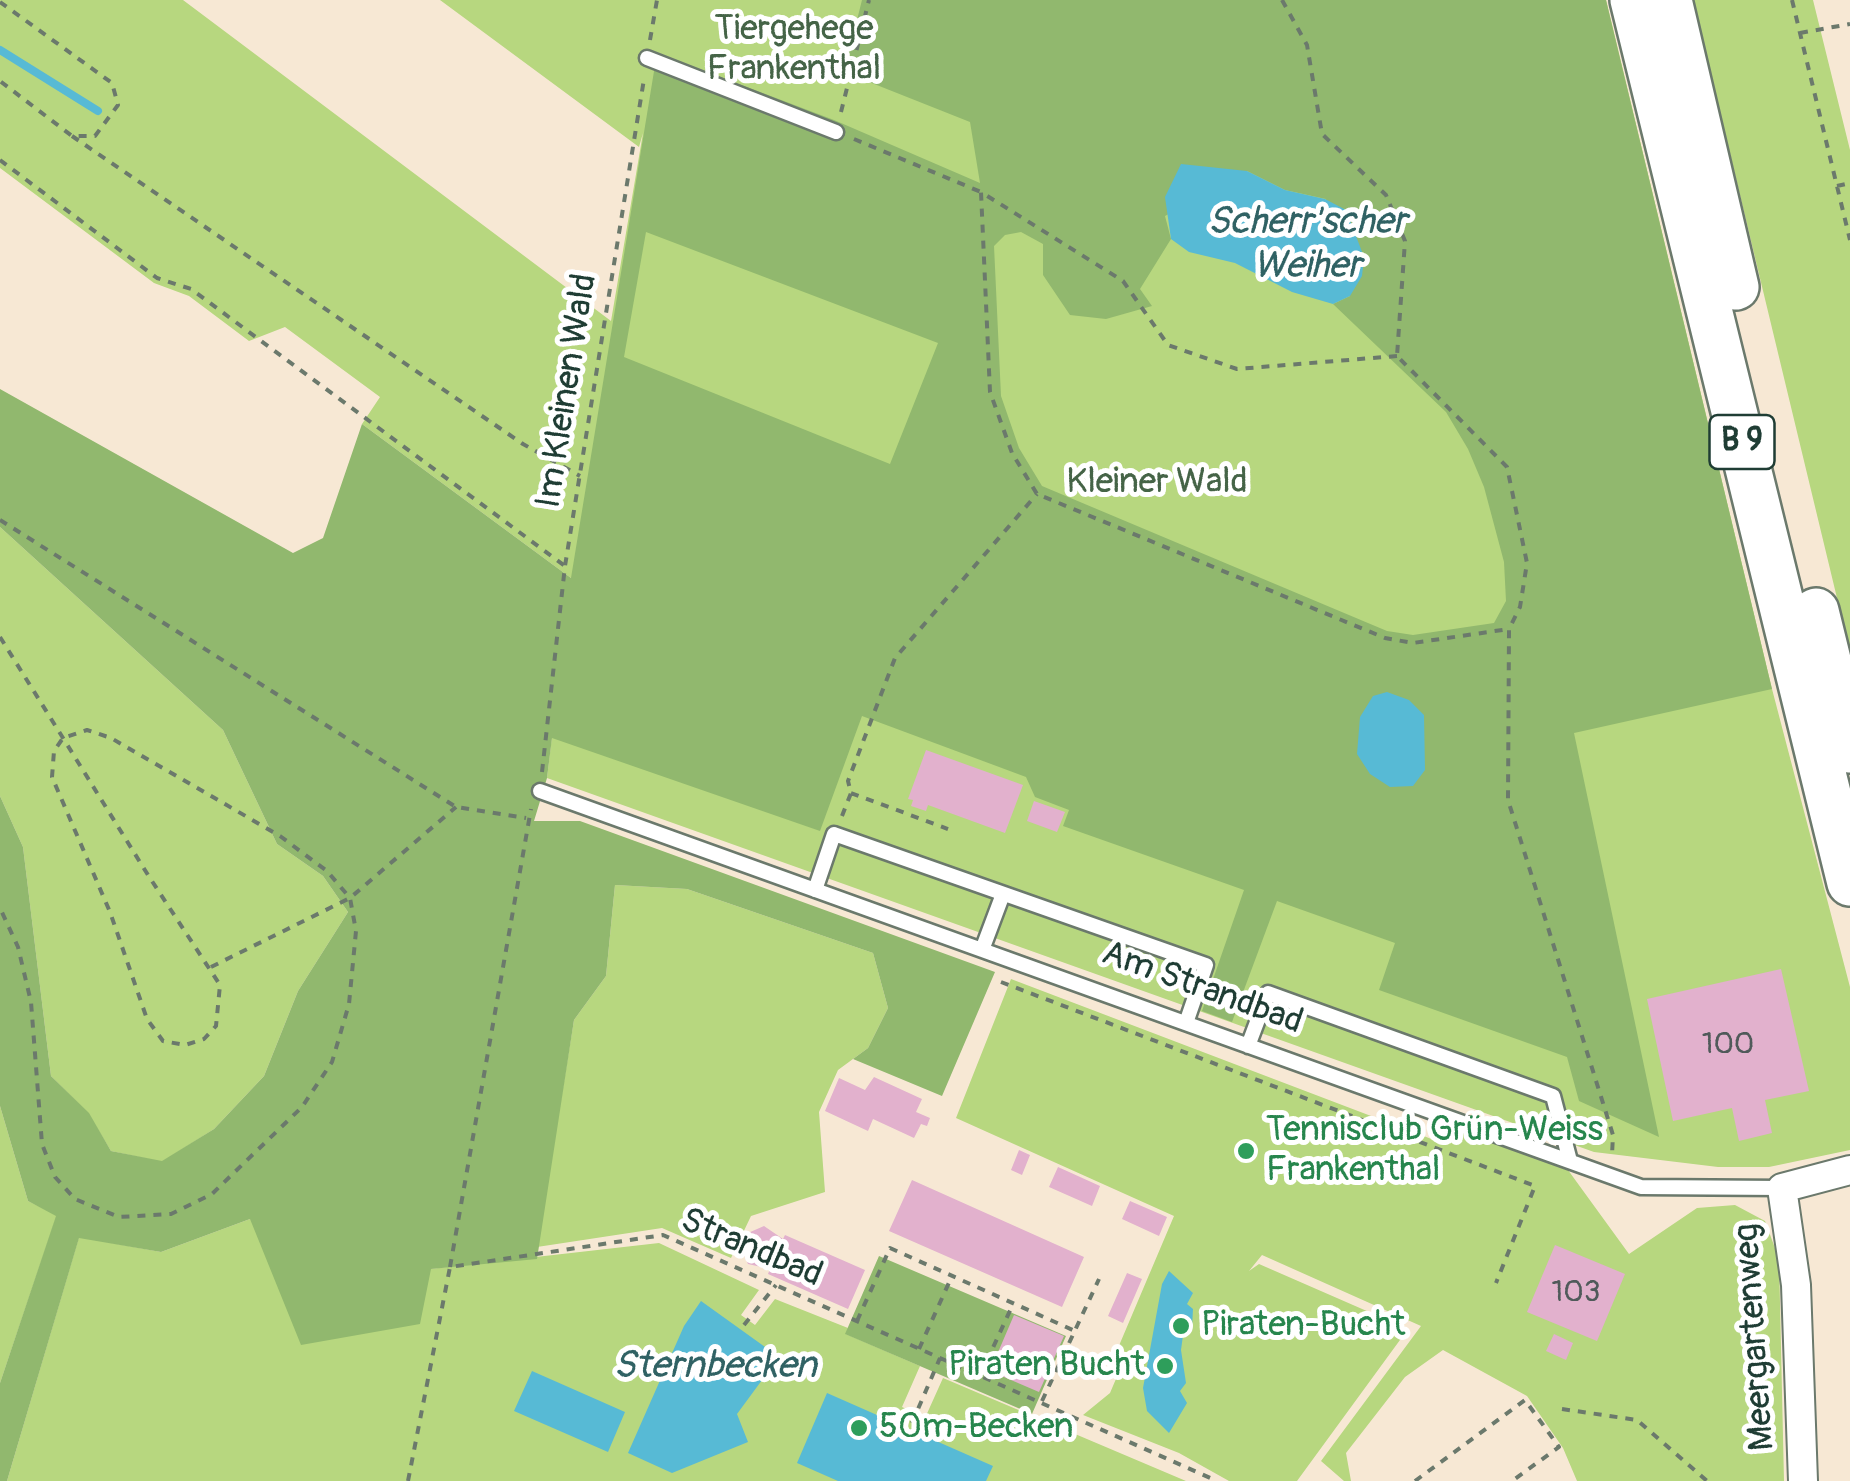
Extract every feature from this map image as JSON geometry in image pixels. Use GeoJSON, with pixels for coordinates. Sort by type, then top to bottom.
{"type":"FeatureCollection","features":[{"type":"Feature","properties":{"kind":"highway","name":"B 9"},"geometry":{"type":"LineString","coordinates":[[1633,0],[1850,884]]}},
{"type":"Feature","properties":{"kind":"highway","name":"B 9"},"geometry":{"type":"LineString","coordinates":[[1669,0],[1850,750]]}},
{"type":"Feature","properties":{"kind":"street","name":"Am Strandbad"},"geometry":{"type":"LineString","coordinates":[[1782,1188],[1850,1170]]}},
{"type":"Feature","properties":{"kind":"street","name":"Meergartenweg"},"geometry":{"type":"LineString","coordinates":[[1782,1188],[1796,1285],[1803,1481]]}},
{"type":"Feature","properties":{"kind":"lane"},"geometry":{"type":"LineString","coordinates":[[647,58],[836,132]]}},
{"type":"Feature","properties":{"kind":"lane","name":"Am Strandbad"},"geometry":{"type":"LineString","coordinates":[[540,791],[1642,1187],[1782,1188]]}},
{"type":"Feature","properties":{"kind":"lane"},"geometry":{"type":"LineString","coordinates":[[815,890],[834,834],[1206,965],[1186,1023]]}},
{"type":"Feature","properties":{"kind":"lane"},"geometry":{"type":"LineString","coordinates":[[982,950],[1003,894]]}},
{"type":"Feature","properties":{"kind":"lane"},"geometry":{"type":"LineString","coordinates":[[1248,1046],[1268,992],[1553,1096],[1570,1161]]}},
{"type":"Feature","properties":{"kind":"path","name":"Im Kleinen Wald"},"geometry":{"type":"LineString","coordinates":[[540,791],[565,566],[657,0]]}},
{"type":"Feature","properties":{"kind":"path"},"geometry":{"type":"LineString","coordinates":[[868,0],[836,132],[982,192],[1123,280],[1168,345],[1237,369],[1396,356]]}},
{"type":"Feature","properties":{"kind":"path"},"geometry":{"type":"LineString","coordinates":[[1282,0],[1307,45],[1322,134],[1386,195],[1405,241],[1396,356],[1507,467],[1527,563],[1520,607],[1510,629],[1508,800],[1613,1135],[1611,1176]]}},
{"type":"Feature","properties":{"kind":"path"},"geometry":{"type":"LineString","coordinates":[[1792,0],[1850,240]]}},
{"type":"Feature","properties":{"kind":"path"},"geometry":{"type":"LineString","coordinates":[[0,2],[112,83],[118,105],[95,136],[72,136]]}},
{"type":"Feature","properties":{"kind":"path"},"geometry":{"type":"LineString","coordinates":[[1800,33],[1850,24]]}},
{"type":"Feature","properties":{"kind":"path"},"geometry":{"type":"LineString","coordinates":[[0,81],[72,136],[523,444],[580,476]]}},
{"type":"Feature","properties":{"kind":"path"},"geometry":{"type":"LineString","coordinates":[[0,160],[157,278],[190,289],[565,566]]}},
{"type":"Feature","properties":{"kind":"path"},"geometry":{"type":"LineString","coordinates":[[1837,186],[1850,183]]}},
{"type":"Feature","properties":{"kind":"path"},"geometry":{"type":"LineString","coordinates":[[982,192],[990,392],[1012,453],[1037,494],[1385,638],[1413,643],[1510,629]]}},
{"type":"Feature","properties":{"kind":"path"},"geometry":{"type":"LineString","coordinates":[[834,834],[850,793],[848,781],[895,658],[1037,494]]}},
{"type":"Feature","properties":{"kind":"path"},"geometry":{"type":"LineString","coordinates":[[0,520],[456,807],[526,818]]}},
{"type":"Feature","properties":{"kind":"path"},"geometry":{"type":"LineString","coordinates":[[0,638],[63,738],[211,967],[220,985],[216,1026],[204,1039],[186,1045],[163,1041],[147,1019],[110,912],[52,777],[54,752],[63,738],[87,730],[111,738],[280,836],[327,871],[350,898],[356,930],[349,1004],[332,1062],[302,1108],[212,1194],[170,1214],[119,1217],[75,1199],[55,1177],[42,1144],[31,1002],[18,947],[0,908]]}},
{"type":"Feature","properties":{"kind":"path"},"geometry":{"type":"LineString","coordinates":[[408,1481],[450,1267],[526,818],[540,791]]}},
{"type":"Feature","properties":{"kind":"path"},"geometry":{"type":"LineString","coordinates":[[850,793],[948,830]]}},
{"type":"Feature","properties":{"kind":"path"},"geometry":{"type":"LineString","coordinates":[[211,967],[350,898],[456,807]]}},
{"type":"Feature","properties":{"kind":"path"},"geometry":{"type":"LineString","coordinates":[[1001,982],[1535,1186],[1496,1283]]}},
{"type":"Feature","properties":{"kind":"path","name":"Strandbad"},"geometry":{"type":"LineString","coordinates":[[450,1267],[664,1235],[1217,1481]]}},
{"type":"Feature","properties":{"kind":"path"},"geometry":{"type":"LineString","coordinates":[[857,1322],[890,1248],[1075,1331]]}},
{"type":"Feature","properties":{"kind":"path"},"geometry":{"type":"LineString","coordinates":[[918,1349],[952,1276]]}},
{"type":"Feature","properties":{"kind":"path"},"geometry":{"type":"LineString","coordinates":[[1041,1403],[1099,1279]]}},
{"type":"Feature","properties":{"kind":"path"},"geometry":{"type":"LineString","coordinates":[[744,1325],[776,1285]]}},
{"type":"Feature","properties":{"kind":"path"},"geometry":{"type":"LineString","coordinates":[[980,1376],[1013,1304]]}},
{"type":"Feature","properties":{"kind":"path"},"geometry":{"type":"LineString","coordinates":[[912,1422],[940,1358]]}},
{"type":"Feature","properties":{"kind":"path"},"geometry":{"type":"LineString","coordinates":[[1415,1481],[1525,1400],[1559,1446],[1512,1481]]}},
{"type":"Feature","properties":{"kind":"path"},"geometry":{"type":"LineString","coordinates":[[1562,1409],[1637,1420],[1707,1481]]}},
{"type":"Feature","properties":{"kind":"green space","name":"Kleiner Wald"},"geometry":{"type":"Polygon","coordinates":[[[0,0],[183,0],[611,321],[643,133],[639,147],[440,0],[1606,0],[1772,689],[1850,987],[1850,1150],[1769,1167],[1718,1167],[1594,1152],[547,778],[571,578],[362,424],[380,397],[285,327],[249,341],[189,296],[154,283],[0,168],[0,0]]]}},
{"type":"Feature","properties":{"kind":"green space","name":"Kleiner Wald"},"geometry":{"type":"Polygon","coordinates":[[[862,0],[1606,0],[1772,689],[1574,733],[1659,1137],[1579,1101],[1567,1057],[1379,990],[1395,943],[1277,901],[1232,1022],[1202,1011],[1244,890],[1063,826],[1069,810],[1035,797],[1026,777],[862,716],[820,831],[552,738],[547,778],[534,821],[580,821],[995,972],[942,1096],[853,1059],[868,1048],[888,1008],[873,953],[687,889],[615,885],[606,976],[574,1020],[537,1259],[431,1269],[420,1324],[301,1345],[250,1219],[161,1252],[79,1238],[7,1481],[0,1481],[0,1383],[56,1216],[28,1201],[0,1106],[0,796],[23,847],[51,1076],[89,1113],[111,1151],[162,1161],[214,1129],[264,1076],[298,991],[348,912],[323,876],[277,844],[223,730],[0,527],[0,389],[293,553],[323,538],[362,424],[571,578],[657,53],[834,120],[980,183],[970,122],[844,72],[862,0]],[[1247,171],[1165,216],[1171,239],[1140,289],[1152,306],[1106,319],[1070,315],[1043,275],[1043,244],[1021,232],[1005,235],[994,246],[1001,396],[1019,448],[1042,486],[1387,631],[1413,635],[1494,623],[1506,601],[1504,562],[1484,487],[1468,449],[1446,412],[1333,304],[1350,296],[1326,199],[1285,190],[1247,171]],[[646,232],[624,357],[890,464],[938,343],[646,232]]]}},
{"type":"Feature","properties":{"kind":"green space"},"geometry":{"type":"Polygon","coordinates":[[[1693,0],[1813,0],[1850,150],[1850,652],[1693,0]]]}},
{"type":"Feature","properties":{"kind":"green space"},"geometry":{"type":"Polygon","coordinates":[[[0,527],[223,730],[277,844],[323,876],[348,912],[298,991],[264,1076],[214,1129],[162,1162],[111,1151],[88,1113],[51,1076],[23,847],[0,796],[0,527]]]}},
{"type":"Feature","properties":{"kind":"green space"},"geometry":{"type":"Polygon","coordinates":[[[615,885],[687,889],[873,953],[888,1008],[868,1048],[838,1070],[819,1112],[825,1192],[751,1216],[731,1258],[662,1228],[537,1247],[574,1020],[606,976],[615,885]]]}},
{"type":"Feature","properties":{"kind":"green space"},"geometry":{"type":"Polygon","coordinates":[[[1011,979],[1442,1143],[1449,1127],[1568,1170],[1629,1254],[1697,1208],[1735,1205],[1765,1221],[1779,1259],[1784,1481],[1577,1481],[1563,1448],[1527,1396],[1443,1350],[1405,1377],[1346,1453],[1351,1481],[1344,1481],[1321,1461],[1421,1326],[1262,1255],[1249,1271],[1259,1264],[1408,1329],[1297,1481],[1229,1481],[1179,1453],[1083,1415],[1110,1393],[1127,1353],[1118,1348],[1174,1216],[956,1118],[1011,979]]]}},
{"type":"Feature","properties":{"kind":"green space"},"geometry":{"type":"Polygon","coordinates":[[[0,1106],[28,1201],[57,1215],[0,1383],[0,1106]]]}},
{"type":"Feature","properties":{"kind":"green space"},"geometry":{"type":"Polygon","coordinates":[[[250,1219],[430,1269],[659,1243],[759,1290],[741,1315],[755,1325],[775,1299],[848,1328],[846,1334],[920,1366],[902,1407],[925,1418],[943,1378],[1186,1481],[7,1481],[79,1237],[161,1252],[250,1219]]]}},
{"type":"Feature","properties":{"kind":"green space"},"geometry":{"type":"Polygon","coordinates":[[[879,1256],[1066,1336],[1032,1414],[845,1334],[879,1256]]]}},
{"type":"Feature","properties":{"kind":"water","name":"Scherr'scher Weiher"},"geometry":{"type":"Polygon","coordinates":[[[1181,164],[1247,171],[1285,190],[1325,199],[1346,210],[1364,257],[1362,276],[1350,296],[1333,304],[1292,292],[1235,263],[1189,252],[1171,239],[1165,197],[1181,164]]]}},
{"type":"Feature","properties":{"kind":"water"},"geometry":{"type":"Polygon","coordinates":[[[1387,692],[1409,700],[1424,715],[1425,770],[1413,786],[1390,787],[1370,774],[1357,754],[1360,717],[1373,696],[1387,692]]]}},
{"type":"Feature","properties":{"kind":"water","name":"Piraten Bucht"},"geometry":{"type":"Polygon","coordinates":[[[1169,1271],[1193,1293],[1187,1304],[1193,1309],[1192,1328],[1184,1328],[1181,1350],[1186,1383],[1180,1391],[1187,1403],[1169,1433],[1147,1411],[1143,1388],[1162,1284],[1169,1271]]]}},
{"type":"Feature","properties":{"kind":"water","name":"Sternbecken"},"geometry":{"type":"Polygon","coordinates":[[[701,1301],[779,1357],[737,1414],[748,1442],[672,1473],[628,1453],[684,1326],[701,1301]]]}},
{"type":"Feature","properties":{"kind":"water"},"geometry":{"type":"Polygon","coordinates":[[[532,1371],[625,1412],[608,1452],[514,1411],[532,1371]]]}},
{"type":"Feature","properties":{"kind":"water","name":"50m-Becken"},"geometry":{"type":"Polygon","coordinates":[[[827,1393],[993,1466],[986,1481],[838,1481],[797,1463],[827,1393]]]}},
{"type":"Feature","properties":{"kind":"building"},"geometry":{"type":"Polygon","coordinates":[[[926,750],[1023,785],[1005,833],[928,805],[926,811],[911,806],[913,800],[908,799],[926,750]]]}},
{"type":"Feature","properties":{"kind":"building"},"geometry":{"type":"Polygon","coordinates":[[[1034,801],[1065,812],[1057,832],[1027,821],[1034,801]]]}},
{"type":"Feature","properties":{"kind":"building"},"geometry":{"type":"Polygon","coordinates":[[[1781,969],[1809,1091],[1765,1100],[1772,1133],[1739,1141],[1732,1108],[1673,1121],[1647,999],[1781,969]]]}},
{"type":"Feature","properties":{"kind":"building"},"geometry":{"type":"Polygon","coordinates":[[[874,1077],[922,1099],[916,1112],[930,1118],[927,1126],[921,1124],[914,1138],[873,1119],[868,1131],[825,1111],[839,1078],[865,1090],[874,1077]]]}},
{"type":"Feature","properties":{"kind":"building"},"geometry":{"type":"Polygon","coordinates":[[[1019,1150],[1030,1155],[1022,1175],[1011,1170],[1019,1150]]]}},
{"type":"Feature","properties":{"kind":"building"},"geometry":{"type":"Polygon","coordinates":[[[1058,1167],[1100,1186],[1092,1206],[1049,1187],[1058,1167]]]}},
{"type":"Feature","properties":{"kind":"building"},"geometry":{"type":"Polygon","coordinates":[[[912,1180],[1084,1257],[1062,1307],[889,1231],[912,1180]]]}},
{"type":"Feature","properties":{"kind":"building"},"geometry":{"type":"Polygon","coordinates":[[[1130,1201],[1167,1217],[1159,1236],[1122,1219],[1130,1201]]]}},
{"type":"Feature","properties":{"kind":"building"},"geometry":{"type":"Polygon","coordinates":[[[764,1226],[783,1239],[785,1235],[865,1270],[848,1309],[768,1274],[770,1269],[748,1264],[741,1249],[748,1233],[764,1226]]]}},
{"type":"Feature","properties":{"kind":"building"},"geometry":{"type":"Polygon","coordinates":[[[1555,1245],[1625,1274],[1597,1341],[1527,1312],[1555,1245]]]}},
{"type":"Feature","properties":{"kind":"building"},"geometry":{"type":"Polygon","coordinates":[[[1127,1273],[1142,1279],[1123,1323],[1108,1316],[1127,1273]]]}},
{"type":"Feature","properties":{"kind":"building"},"geometry":{"type":"Polygon","coordinates":[[[1014,1315],[1064,1336],[1039,1392],[990,1371],[1014,1315]]]}},
{"type":"Feature","properties":{"kind":"building"},"geometry":{"type":"Polygon","coordinates":[[[1554,1334],[1573,1343],[1566,1360],[1546,1351],[1554,1334]]]}},
{"type":"Feature","properties":{"kind":"waterway"},"geometry":{"type":"LineString","coordinates":[[0,50],[98,111]]}},
{"type":"Feature","properties":{"kind":"place","name":"Tennisclub Grün-Weiss Frankenthal"},"geometry":{"type":"Point","coordinates":[1246,1151]}},
{"type":"Feature","properties":{"kind":"place","name":"Piraten-Bucht"},"geometry":{"type":"Point","coordinates":[1181,1326]}},
{"type":"Feature","properties":{"kind":"place","name":"Piraten Bucht"},"geometry":{"type":"Point","coordinates":[1165,1366]}},
{"type":"Feature","properties":{"kind":"place","name":"50m-Becken"},"geometry":{"type":"Point","coordinates":[859,1428]}},
{"type":"Feature","properties":{"kind":"park label","name":"Tiergehege Frankenthal"},"geometry":{"type":"Point","coordinates":[794,50]}}]}
